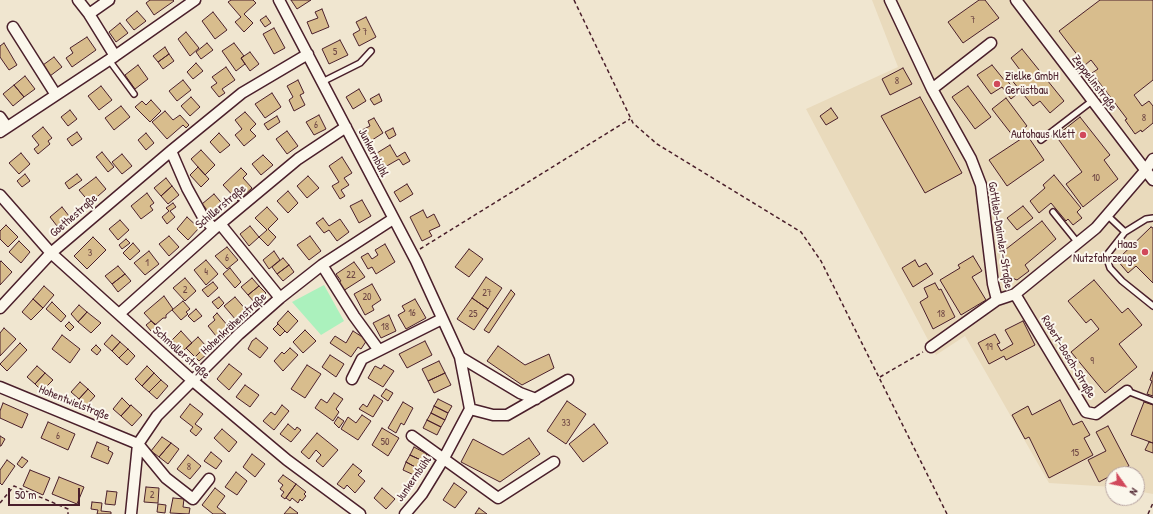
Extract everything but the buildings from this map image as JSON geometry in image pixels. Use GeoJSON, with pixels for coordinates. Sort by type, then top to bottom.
{"type":"FeatureCollection","features":[{"type":"Feature","properties":{"kind":"street"},"geometry":{"type":"LineString","coordinates":[[78,0],[89,14],[112,58]]}},
{"type":"Feature","properties":{"kind":"street"},"geometry":{"type":"LineString","coordinates":[[89,14],[109,0]]}},
{"type":"Feature","properties":{"kind":"street"},"geometry":{"type":"LineString","coordinates":[[0,118],[3,129],[112,58],[195,0]]}},
{"type":"Feature","properties":{"kind":"street","name":"Junkernbühl"},"geometry":{"type":"LineString","coordinates":[[279,0],[412,254],[460,357],[470,409],[444,458],[422,494],[405,514]]}},
{"type":"Feature","properties":{"kind":"street","name":"Gottlieb-Daimler-Straße"},"geometry":{"type":"LineString","coordinates":[[890,0],[932,89],[970,159],[981,185],[993,284],[997,300]]}},
{"type":"Feature","properties":{"kind":"street","name":"Zeppelinstraße"},"geometry":{"type":"LineString","coordinates":[[1016,0],[1153,180]]}},
{"type":"Feature","properties":{"kind":"street"},"geometry":{"type":"LineString","coordinates":[[13,27],[56,95]]}},
{"type":"Feature","properties":{"kind":"street"},"geometry":{"type":"LineString","coordinates":[[932,89],[991,43]]}},
{"type":"Feature","properties":{"kind":"street","name":"Goethestraße"},"geometry":{"type":"LineString","coordinates":[[0,308],[51,253],[171,150],[242,93],[308,54]]}},
{"type":"Feature","properties":{"kind":"street","name":"Schillerstraße"},"geometry":{"type":"LineString","coordinates":[[119,314],[217,227],[298,159],[346,127]]}},
{"type":"Feature","properties":{"kind":"street"},"geometry":{"type":"LineString","coordinates":[[171,150],[196,206],[203,217],[217,227],[280,298]]}},
{"type":"Feature","properties":{"kind":"street"},"geometry":{"type":"LineString","coordinates":[[931,347],[997,300],[1015,294],[1096,228],[1145,171],[1153,158]]}},
{"type":"Feature","properties":{"kind":"street","name":"Schmollerstraße"},"geometry":{"type":"LineString","coordinates":[[0,195],[51,253],[193,381],[287,460],[360,514]]}},
{"type":"Feature","properties":{"kind":"street","name":"Hohenkrähenstraße"},"geometry":{"type":"LineString","coordinates":[[131,514],[138,444],[157,416],[239,334],[280,298],[322,265],[393,219]]}},
{"type":"Feature","properties":{"kind":"street"},"geometry":{"type":"LineString","coordinates":[[322,265],[354,316],[378,349]]}},
{"type":"Feature","properties":{"kind":"street","name":"Robert-Bosch-Straße"},"geometry":{"type":"LineString","coordinates":[[1015,294],[1086,412],[1096,414],[1127,391]]}},
{"type":"Feature","properties":{"kind":"street"},"geometry":{"type":"LineString","coordinates":[[352,379],[362,359],[378,349],[442,319]]}},
{"type":"Feature","properties":{"kind":"street"},"geometry":{"type":"LineString","coordinates":[[460,357],[520,394],[536,399]]}},
{"type":"Feature","properties":{"kind":"street"},"geometry":{"type":"LineString","coordinates":[[470,409],[493,415],[507,415],[568,380]]}},
{"type":"Feature","properties":{"kind":"street","name":"Hohentwielstraße"},"geometry":{"type":"LineString","coordinates":[[0,387],[138,444]]}},
{"type":"Feature","properties":{"kind":"street","name":"Junkernbühl"},"geometry":{"type":"LineString","coordinates":[[412,436],[498,498],[554,462]]}},
{"type":"Feature","properties":{"kind":"street"},"geometry":{"type":"LineString","coordinates":[[138,444],[166,478],[196,501],[209,479]]}},
{"type":"Feature","properties":{"kind":"lane"},"geometry":{"type":"LineString","coordinates":[[322,82],[360,62],[372,51]]}},
{"type":"Feature","properties":{"kind":"lane"},"geometry":{"type":"LineString","coordinates":[[112,58],[134,94]]}},
{"type":"Feature","properties":{"kind":"lane"},"geometry":{"type":"LineString","coordinates":[[1041,140],[1092,101]]}},
{"type":"Feature","properties":{"kind":"lane"},"geometry":{"type":"LineString","coordinates":[[1053,212],[1078,243]]}},
{"type":"Feature","properties":{"kind":"lane"},"geometry":{"type":"LineString","coordinates":[[1107,215],[1125,232]]}},
{"type":"Feature","properties":{"kind":"lane"},"geometry":{"type":"LineString","coordinates":[[1153,218],[1146,219],[1125,232],[1106,256],[1110,268],[1122,281],[1153,306]]}},
{"type":"Feature","properties":{"kind":"lane"},"geometry":{"type":"LineString","coordinates":[[1127,391],[1153,401]]}},
{"type":"Feature","properties":{"kind":"path"},"geometry":{"type":"LineString","coordinates":[[574,0],[633,123],[657,144],[801,232],[821,261],[947,514]]}},
{"type":"Feature","properties":{"kind":"path"},"geometry":{"type":"LineString","coordinates":[[412,254],[630,119]]}},
{"type":"Feature","properties":{"kind":"path"},"geometry":{"type":"LineString","coordinates":[[880,378],[931,347]]}},
{"type":"Feature","properties":{"kind":"path"},"geometry":{"type":"LineString","coordinates":[[0,504],[14,486],[68,509],[68,514]]}},
{"type":"Feature","properties":{"kind":"path"},"geometry":{"type":"LineString","coordinates":[[1148,514],[1153,503]]}},
{"type":"Feature","properties":{"kind":"shaded area"},"geometry":{"type":"Polygon","coordinates":[[[872,0],[1153,0],[1153,494],[1145,492],[1145,466],[1105,466],[1105,486],[1049,483],[965,336],[936,355],[806,109],[898,67],[872,0]]]}},
{"type":"Feature","properties":{"kind":"green space"},"geometry":{"type":"Polygon","coordinates":[[[324,285],[344,321],[321,335],[292,302],[324,285]]]}},
{"type":"Feature","properties":{"kind":"place","name":"Zielke GmbH Gerüstbau"},"geometry":{"type":"Point","coordinates":[997,84]}},
{"type":"Feature","properties":{"kind":"place","name":"Autohaus Klett"},"geometry":{"type":"Point","coordinates":[1083,135]}},
{"type":"Feature","properties":{"kind":"place","name":"Haas Nutzfahrzeuge"},"geometry":{"type":"Point","coordinates":[1145,252]}}]}
